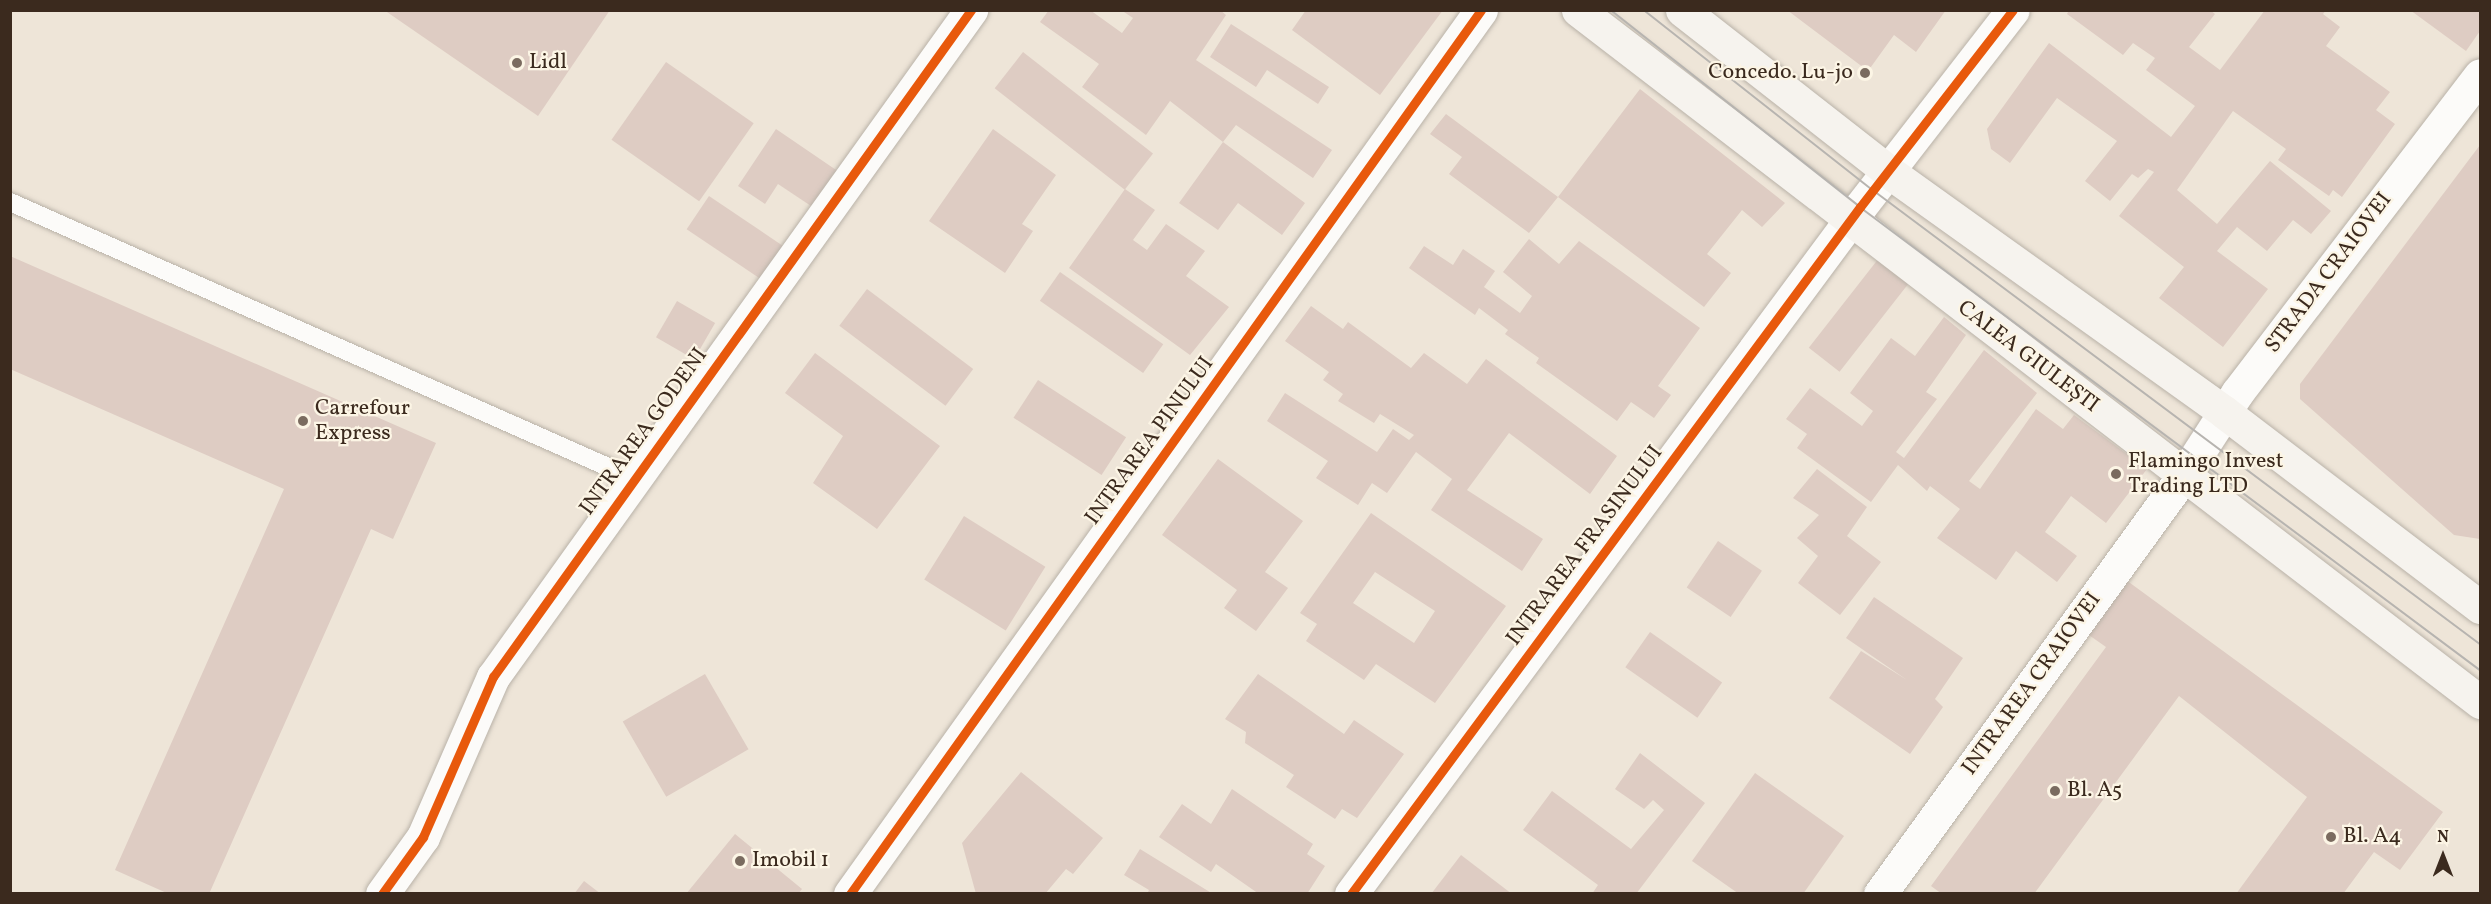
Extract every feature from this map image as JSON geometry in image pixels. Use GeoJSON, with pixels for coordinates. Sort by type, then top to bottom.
{"type":"FeatureCollection","features":[{"type":"Feature","properties":{"kind":"main road","name":"CALEA GIULEȘTI"},"geometry":{"type":"LineString","coordinates":[[1578,10],[1850,222],[2481,702]]}},
{"type":"Feature","properties":{"kind":"main road"},"geometry":{"type":"LineString","coordinates":[[1682,10],[1888,172],[2224,412],[2481,607]]}},
{"type":"Feature","properties":{"kind":"street","name":"INTRAREA GODENI"},"geometry":{"type":"LineString","coordinates":[[382,894],[423,837],[493,676],[970,10]]}},
{"type":"Feature","properties":{"kind":"street","name":"INTRAREA PINULUI"},"geometry":{"type":"LineString","coordinates":[[850,894],[1481,10]]}},
{"type":"Feature","properties":{"kind":"street","name":"INTRAREA FRASINULUI"},"geometry":{"type":"LineString","coordinates":[[1351,894],[1850,222],[2013,10]]}},
{"type":"Feature","properties":{"kind":"street","name":"STRADA CRAIOVEI"},"geometry":{"type":"LineString","coordinates":[[2184,475],[2224,412],[2481,75]]}},
{"type":"Feature","properties":{"kind":"street","name":"INTRAREA CRAIOVEI"},"geometry":{"type":"LineString","coordinates":[[1880,894],[2184,475]]}},
{"type":"Feature","properties":{"kind":"lane"},"geometry":{"type":"LineString","coordinates":[[10,202],[634,479]]}},
{"type":"Feature","properties":{"kind":"building","name":"Lidl"},"geometry":{"type":"Polygon","coordinates":[[[384,10],[610,10],[538,116],[384,10]]]}},
{"type":"Feature","properties":{"kind":"building"},"geometry":{"type":"Polygon","coordinates":[[[1049,10],[1090,10],[1122,33],[1133,18],[1121,10],[1220,10],[1226,15],[1196,60],[1332,150],[1313,178],[1236,125],[1223,142],[1170,101],[1146,135],[1082,87],[1099,64],[1040,22],[1049,10]]]}},
{"type":"Feature","properties":{"kind":"building"},"geometry":{"type":"Polygon","coordinates":[[[1306,10],[1443,10],[1380,95],[1292,30],[1306,10]]]}},
{"type":"Feature","properties":{"kind":"building"},"geometry":{"type":"Polygon","coordinates":[[[1787,10],[1946,10],[1916,52],[1894,35],[1868,71],[1787,10]]]}},
{"type":"Feature","properties":{"kind":"building"},"geometry":{"type":"Polygon","coordinates":[[[2069,10],[2210,10],[2215,14],[2189,47],[2220,70],[2265,10],[2326,10],[2323,14],[2340,27],[2326,46],[2390,92],[2376,110],[2395,124],[2342,197],[2333,190],[2329,196],[2278,160],[2286,149],[2233,111],[2177,190],[2217,224],[2270,161],[2331,211],[2311,234],[2293,220],[2267,251],[2237,227],[2217,251],[2268,289],[2223,347],[2159,298],[2184,267],[2119,216],[2154,172],[2148,169],[2138,178],[2132,174],[2110,201],[2085,181],[2117,141],[2057,98],[2010,163],[1991,149],[1987,129],[2049,43],[2171,137],[2195,106],[2146,70],[2155,58],[2133,43],[2123,55],[2067,14],[2069,10]]]}},
{"type":"Feature","properties":{"kind":"building"},"geometry":{"type":"Polygon","coordinates":[[[2410,10],[2480,10],[2480,31],[2466,51],[2410,10]]]}},
{"type":"Feature","properties":{"kind":"building"},"geometry":{"type":"Polygon","coordinates":[[[1231,24],[1329,87],[1318,104],[1267,70],[1256,87],[1210,57],[1231,24]]]}},
{"type":"Feature","properties":{"kind":"building"},"geometry":{"type":"Polygon","coordinates":[[[1023,52],[1153,154],[1125,190],[995,88],[1023,52]]]}},
{"type":"Feature","properties":{"kind":"building"},"geometry":{"type":"Polygon","coordinates":[[[666,62],[754,123],[699,201],[612,140],[666,62]]]}},
{"type":"Feature","properties":{"kind":"building"},"geometry":{"type":"Polygon","coordinates":[[[1640,89],[1785,203],[1762,227],[1742,210],[1707,254],[1731,273],[1704,307],[1558,197],[1640,89]]]}},
{"type":"Feature","properties":{"kind":"building"},"geometry":{"type":"Polygon","coordinates":[[[1446,114],[1558,197],[1529,233],[1449,174],[1462,157],[1430,134],[1446,114]]]}},
{"type":"Feature","properties":{"kind":"building"},"geometry":{"type":"Polygon","coordinates":[[[776,129],[842,174],[817,210],[778,184],[765,204],[738,186],[776,129]]]}},
{"type":"Feature","properties":{"kind":"building"},"geometry":{"type":"Polygon","coordinates":[[[993,129],[1056,175],[1022,224],[1033,231],[1005,273],[929,221],[993,129]]]}},
{"type":"Feature","properties":{"kind":"building"},"geometry":{"type":"Polygon","coordinates":[[[1223,142],[1305,203],[1282,235],[1238,203],[1218,230],[1179,203],[1223,142]]]}},
{"type":"Feature","properties":{"kind":"building"},"geometry":{"type":"Polygon","coordinates":[[[2480,145],[2480,539],[2454,535],[2300,399],[2300,384],[2480,145]]]}},
{"type":"Feature","properties":{"kind":"building"},"geometry":{"type":"Polygon","coordinates":[[[1125,189],[1155,210],[1133,240],[1147,250],[1166,224],[1205,251],[1186,276],[1229,307],[1190,355],[1069,268],[1125,189]]]}},
{"type":"Feature","properties":{"kind":"building"},"geometry":{"type":"Polygon","coordinates":[[[709,196],[789,250],[767,283],[687,229],[709,196]]]}},
{"type":"Feature","properties":{"kind":"building"},"geometry":{"type":"Polygon","coordinates":[[[1529,239],[1559,264],[1579,241],[1700,328],[1658,386],[1671,395],[1654,418],[1631,402],[1617,421],[1536,363],[1539,358],[1505,334],[1508,330],[1479,308],[1475,315],[1409,268],[1424,246],[1453,265],[1463,249],[1495,271],[1484,287],[1520,313],[1532,296],[1503,272],[1529,239]]]}},
{"type":"Feature","properties":{"kind":"building"},"geometry":{"type":"Polygon","coordinates":[[[10,256],[436,443],[393,539],[371,529],[209,894],[169,894],[115,870],[284,489],[10,369],[10,256]]]}},
{"type":"Feature","properties":{"kind":"building"},"geometry":{"type":"Polygon","coordinates":[[[1879,258],[1910,282],[1840,372],[1809,348],[1879,258]]]}},
{"type":"Feature","properties":{"kind":"building"},"geometry":{"type":"Polygon","coordinates":[[[1060,272],[1163,344],[1143,373],[1040,301],[1060,272]]]}},
{"type":"Feature","properties":{"kind":"building"},"geometry":{"type":"Polygon","coordinates":[[[867,289],[973,369],[946,406],[839,326],[867,289]]]}},
{"type":"Feature","properties":{"kind":"building"},"geometry":{"type":"Polygon","coordinates":[[[677,301],[715,323],[694,359],[656,337],[677,301]]]}},
{"type":"Feature","properties":{"kind":"building"},"geometry":{"type":"Polygon","coordinates":[[[1311,306],[1343,329],[1348,322],[1411,368],[1424,353],[1467,384],[1486,359],[1617,456],[1590,494],[1509,433],[1467,490],[1543,539],[1522,571],[1431,510],[1452,479],[1416,452],[1387,493],[1372,483],[1358,505],[1316,478],[1328,461],[1267,421],[1285,393],[1377,452],[1393,429],[1409,440],[1414,435],[1380,414],[1374,423],[1338,401],[1343,394],[1323,380],[1329,372],[1285,341],[1311,306]]]}},
{"type":"Feature","properties":{"kind":"building"},"geometry":{"type":"Polygon","coordinates":[[[1944,317],[1966,335],[1926,392],[1937,399],[1896,452],[1904,458],[1984,350],[2037,393],[1969,481],[1980,489],[2036,409],[2063,429],[2074,415],[2147,469],[2106,523],[2071,496],[2045,532],[2077,556],[2057,582],[2016,551],[1996,580],[1937,538],[1960,509],[1930,486],[1927,491],[1898,465],[1871,502],[1797,448],[1807,434],[1786,419],[1810,388],[1862,426],[1873,411],[1850,393],[1891,338],[1915,356],[1944,317]]]}},
{"type":"Feature","properties":{"kind":"building"},"geometry":{"type":"Polygon","coordinates":[[[815,353],[940,446],[877,529],[813,483],[843,436],[785,393],[815,353]]]}},
{"type":"Feature","properties":{"kind":"building"},"geometry":{"type":"Polygon","coordinates":[[[1038,380],[1126,437],[1102,475],[1013,418],[1038,380]]]}},
{"type":"Feature","properties":{"kind":"building"},"geometry":{"type":"Polygon","coordinates":[[[1218,459],[1303,521],[1265,572],[1288,588],[1256,631],[1224,608],[1237,590],[1162,535],[1218,459]]]}},
{"type":"Feature","properties":{"kind":"building"},"geometry":{"type":"Polygon","coordinates":[[[1817,469],[1867,507],[1847,536],[1881,562],[1840,615],[1798,583],[1818,556],[1797,538],[1819,515],[1793,498],[1817,469]]]}},
{"type":"Feature","properties":{"kind":"building"},"geometry":{"type":"Polygon","coordinates":[[[1371,513],[1506,606],[1435,703],[1376,664],[1364,680],[1306,641],[1317,624],[1300,613],[1371,513]],[[1375,572],[1353,603],[1414,643],[1435,611],[1375,572]]]}},
{"type":"Feature","properties":{"kind":"building"},"geometry":{"type":"Polygon","coordinates":[[[964,516],[1045,567],[1006,630],[924,580],[964,516]]]}},
{"type":"Feature","properties":{"kind":"building"},"geometry":{"type":"Polygon","coordinates":[[[1718,541],[1762,571],[1731,617],[1687,587],[1718,541]]]}},
{"type":"Feature","properties":{"kind":"building"},"geometry":{"type":"Polygon","coordinates":[[[2126,580],[2443,812],[2400,870],[2374,852],[2343,894],[2236,894],[2307,797],[2179,696],[2034,894],[1942,894],[1931,886],[2106,647],[2086,633],[2126,580]]]}},
{"type":"Feature","properties":{"kind":"building"},"geometry":{"type":"Polygon","coordinates":[[[1874,597],[1963,658],[1935,699],[1943,707],[1910,754],[1829,698],[1861,651],[1907,680],[1846,638],[1874,597]]]}},
{"type":"Feature","properties":{"kind":"building"},"geometry":{"type":"Polygon","coordinates":[[[1650,632],[1722,682],[1697,718],[1625,667],[1650,632]]]}},
{"type":"Feature","properties":{"kind":"building"},"geometry":{"type":"Polygon","coordinates":[[[705,674],[749,749],[666,797],[623,722],[705,674]]]}},
{"type":"Feature","properties":{"kind":"building"},"geometry":{"type":"Polygon","coordinates":[[[1258,674],[1344,734],[1354,720],[1404,754],[1357,818],[1342,809],[1335,819],[1286,787],[1294,775],[1245,743],[1246,732],[1225,719],[1258,674]]]}},
{"type":"Feature","properties":{"kind":"building"},"geometry":{"type":"Polygon","coordinates":[[[1640,753],[1705,803],[1636,894],[1592,894],[1598,885],[1523,830],[1552,791],[1631,849],[1664,810],[1653,800],[1644,809],[1615,789],[1640,753]]]}},
{"type":"Feature","properties":{"kind":"building"},"geometry":{"type":"Polygon","coordinates":[[[1021,772],[1103,838],[1073,874],[1066,869],[1045,894],[976,894],[962,843],[1021,772]]]}},
{"type":"Feature","properties":{"kind":"building"},"geometry":{"type":"Polygon","coordinates":[[[1755,773],[1844,836],[1803,894],[1739,894],[1692,861],[1755,773]]]}},
{"type":"Feature","properties":{"kind":"building"},"geometry":{"type":"Polygon","coordinates":[[[1232,789],[1313,844],[1307,854],[1325,866],[1307,894],[1259,894],[1216,864],[1211,872],[1159,837],[1182,804],[1211,824],[1232,789]]]}},
{"type":"Feature","properties":{"kind":"building","name":"Imobil 1"},"geometry":{"type":"Polygon","coordinates":[[[735,834],[802,889],[798,894],[686,894],[735,834]]]}},
{"type":"Feature","properties":{"kind":"building"},"geometry":{"type":"Polygon","coordinates":[[[1140,849],[1213,894],[1147,894],[1149,890],[1124,875],[1140,849]]]}},
{"type":"Feature","properties":{"kind":"building"},"geometry":{"type":"Polygon","coordinates":[[[1461,855],[1512,894],[1431,894],[1461,855]]]}},
{"type":"Feature","properties":{"kind":"building"},"geometry":{"type":"Polygon","coordinates":[[[584,881],[601,894],[574,894],[584,881]]]}},
{"type":"Feature","properties":{"kind":"tram line"},"geometry":{"type":"LineString","coordinates":[[1611,10],[1860,207],[2480,670]]}},
{"type":"Feature","properties":{"kind":"tram line"},"geometry":{"type":"LineString","coordinates":[[1644,10],[1873,190],[2480,644]]}},
{"type":"Feature","properties":{"kind":"cycle path"},"geometry":{"type":"LineString","coordinates":[[382,894],[423,837],[493,677],[971,10]]}},
{"type":"Feature","properties":{"kind":"cycle path"},"geometry":{"type":"LineString","coordinates":[[850,894],[1481,10]]}},
{"type":"Feature","properties":{"kind":"cycle path"},"geometry":{"type":"LineString","coordinates":[[1351,894],[1860,207],[2013,10]]}},
{"type":"Feature","properties":{"kind":"place","name":"Lidl"},"geometry":{"type":"Point","coordinates":[517,63]}},
{"type":"Feature","properties":{"kind":"place","name":"Concedo. Lu-jo"},"geometry":{"type":"Point","coordinates":[1865,73]}},
{"type":"Feature","properties":{"kind":"place","name":"Carrefour Express"},"geometry":{"type":"Point","coordinates":[303,421]}},
{"type":"Feature","properties":{"kind":"place","name":"Flamingo Invest Trading LTD"},"geometry":{"type":"Point","coordinates":[2116,474]}},
{"type":"Feature","properties":{"kind":"place","name":"Bl. A5"},"geometry":{"type":"Point","coordinates":[2055,791]}},
{"type":"Feature","properties":{"kind":"place","name":"Bl. A4"},"geometry":{"type":"Point","coordinates":[2331,837]}},
{"type":"Feature","properties":{"kind":"place","name":"Imobil 1"},"geometry":{"type":"Point","coordinates":[740,861]}}]}
